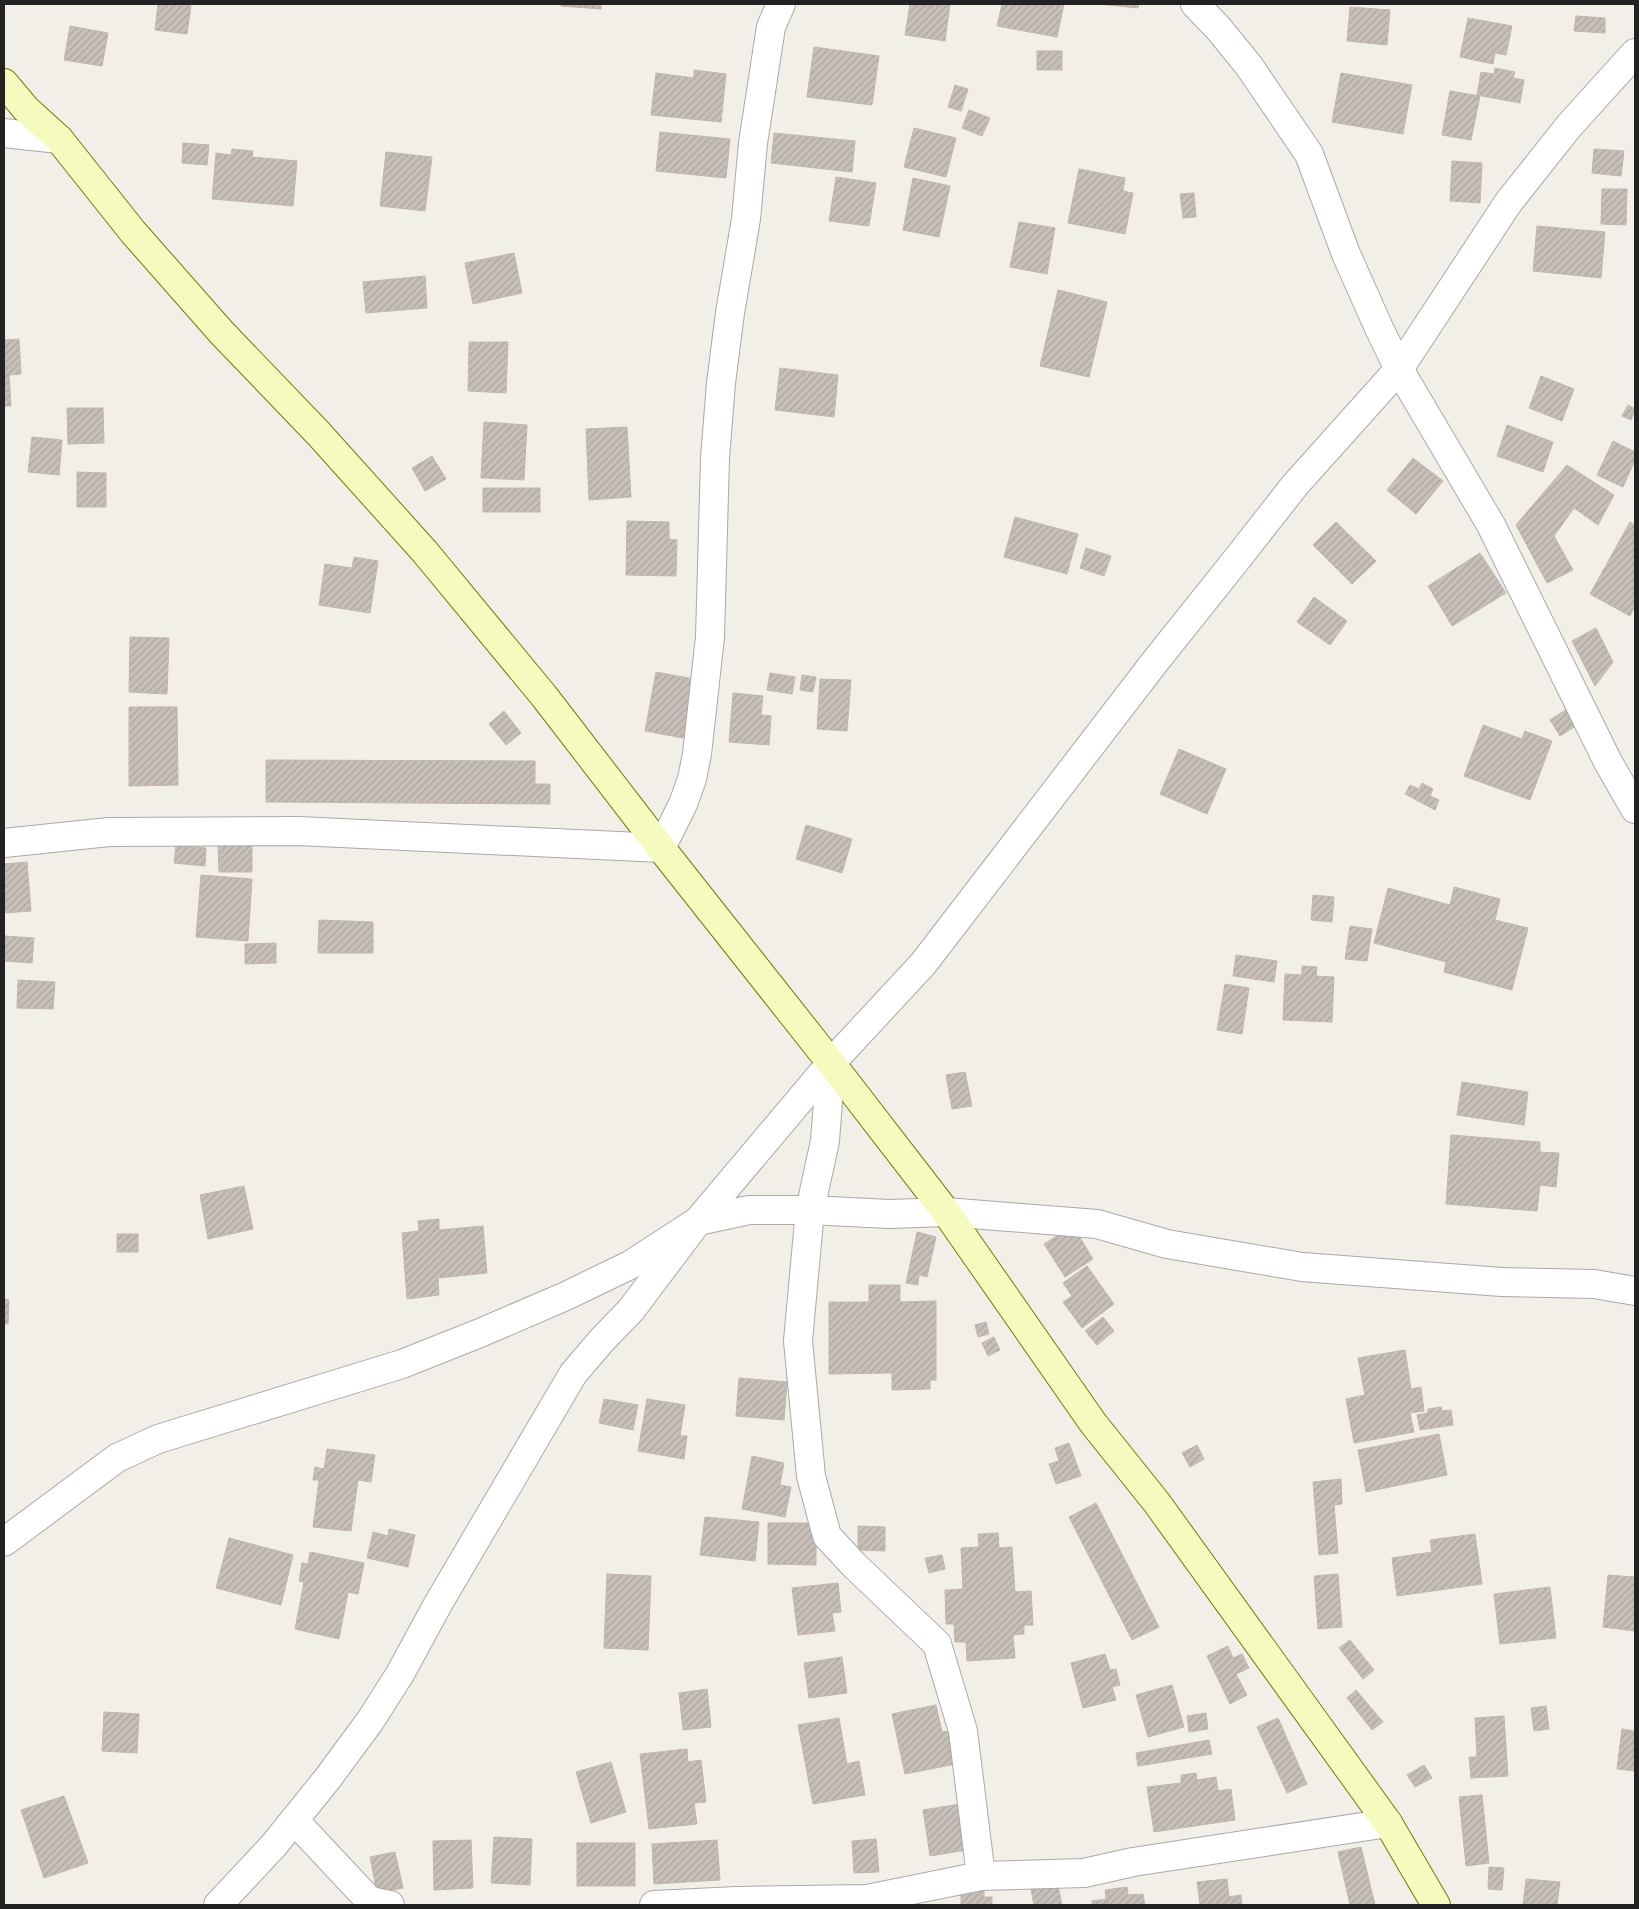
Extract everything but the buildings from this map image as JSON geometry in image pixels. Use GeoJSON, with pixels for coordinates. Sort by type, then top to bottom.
{"type":"FeatureCollection","features":[{"type":"Feature","properties":{"kind":"street"},"geometry":{"type":"LineString","coordinates":[[661,848],[683,804],[692,779],[697,754],[710,637],[712,522],[721,383],[730,313],[746,219],[753,144],[771,27],[781,4]]}},
{"type":"Feature","properties":{"kind":"street"},"geometry":{"type":"LineString","coordinates":[[1195,4],[1249,66],[1309,154],[1346,254],[1399,370],[1491,525],[1600,746],[1635,809]]}},
{"type":"Feature","properties":{"kind":"street"},"geometry":{"type":"LineString","coordinates":[[218,1905],[274,1845],[328,1778],[370,1721],[400,1674],[438,1604],[573,1374],[631,1310],[698,1221],[831,1063],[923,964],[1154,663],[1254,537],[1295,486],[1399,370],[1508,203],[1569,126],[1635,54]]}},
{"type":"Feature","properties":{"kind":"street"},"geometry":{"type":"LineString","coordinates":[[4,83],[26,109],[59,139],[133,232],[222,333],[318,434],[425,552],[544,696],[946,1212],[1093,1423],[1157,1503],[1388,1823],[1436,1905]]}},
{"type":"Feature","properties":{"kind":"street"},"geometry":{"type":"LineString","coordinates":[[4,134],[59,139]]}},
{"type":"Feature","properties":{"kind":"street"},"geometry":{"type":"LineString","coordinates":[[4,843],[109,832],[298,831],[661,848]]}},
{"type":"Feature","properties":{"kind":"street"},"geometry":{"type":"LineString","coordinates":[[831,1063],[825,1141],[810,1210],[798,1341],[811,1476],[827,1536],[854,1565],[938,1644],[963,1731],[981,1876]]}},
{"type":"Feature","properties":{"kind":"street"},"geometry":{"type":"LineString","coordinates":[[4,1542],[116,1458],[158,1439],[402,1364],[566,1296],[630,1265],[698,1221],[749,1210],[810,1210],[888,1214],[946,1212],[1097,1224],[1167,1244],[1302,1267],[1502,1282],[1594,1284],[1635,1291]]}},
{"type":"Feature","properties":{"kind":"street"},"geometry":{"type":"LineString","coordinates":[[294,1820],[370,1901],[390,1905]]}},
{"type":"Feature","properties":{"kind":"street"},"geometry":{"type":"LineString","coordinates":[[654,1905],[737,1901],[867,1902],[981,1876],[1084,1873],[1133,1862],[1388,1823]]}}]}
